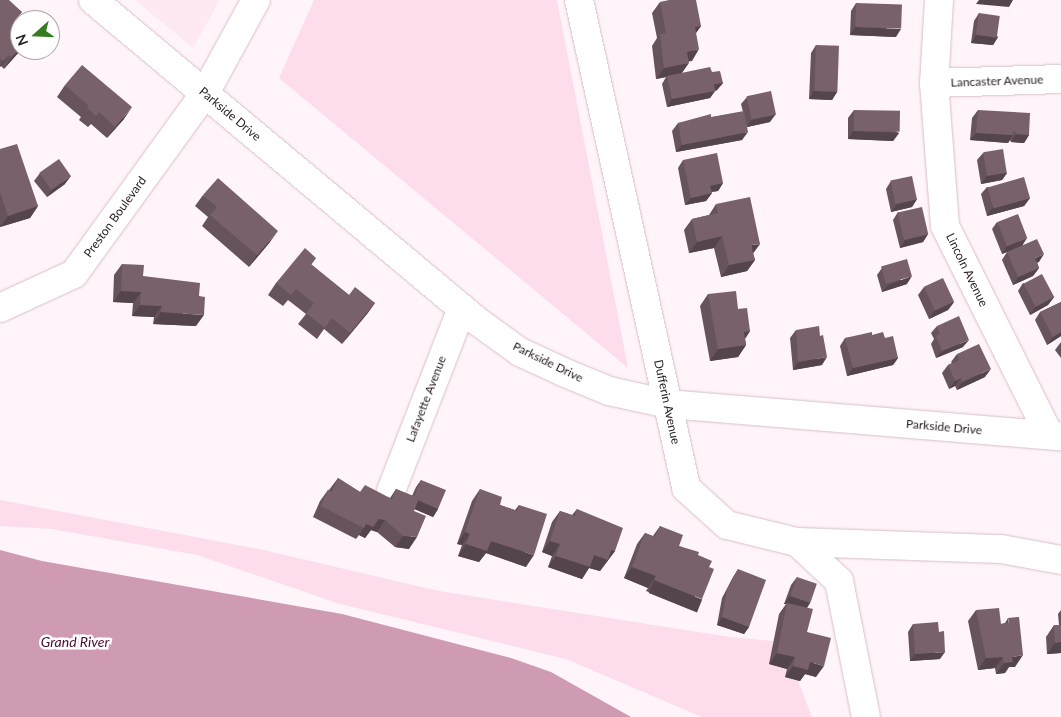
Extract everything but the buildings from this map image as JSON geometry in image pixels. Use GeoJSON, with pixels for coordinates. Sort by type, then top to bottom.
{"type":"FeatureCollection","features":[{"type":"Feature","properties":{"kind":"street","name":"Parkside Drive"},"geometry":{"type":"LineString","coordinates":[[93,0],[462,308],[520,352],[563,372],[609,391],[668,404],[1055,436]]}},
{"type":"Feature","properties":{"kind":"street","name":"Preston Boulevard"},"geometry":{"type":"LineString","coordinates":[[0,308],[74,274],[205,93],[256,0]]}},
{"type":"Feature","properties":{"kind":"street","name":"Dufferin Avenue"},"geometry":{"type":"LineString","coordinates":[[579,0],[686,488],[727,526],[797,542],[1001,549],[1061,560]]}},
{"type":"Feature","properties":{"kind":"street","name":"Lincoln Avenue"},"geometry":{"type":"LineString","coordinates":[[939,0],[934,83],[945,226],[1055,436]]}},
{"type":"Feature","properties":{"kind":"street","name":"Lancaster Avenue"},"geometry":{"type":"LineString","coordinates":[[934,83],[1061,79]]}},
{"type":"Feature","properties":{"kind":"street","name":"Lafayette Avenue"},"geometry":{"type":"LineString","coordinates":[[391,491],[462,308]]}},
{"type":"Feature","properties":{"kind":"street"},"geometry":{"type":"LineString","coordinates":[[797,542],[839,581],[866,717]]}},
{"type":"Feature","properties":{"kind":"shaded area"},"geometry":{"type":"Polygon","coordinates":[[[135,0],[220,0],[193,48],[135,0]]]}},
{"type":"Feature","properties":{"kind":"shaded area"},"geometry":{"type":"Polygon","coordinates":[[[314,0],[557,0],[628,368],[279,78],[314,0]]]}},
{"type":"Feature","properties":{"kind":"shaded area"},"geometry":{"type":"Polygon","coordinates":[[[0,500],[259,549],[439,591],[730,637],[783,642],[812,717],[702,717],[566,659],[340,604],[197,555],[52,529],[0,526],[0,500]]]}},
{"type":"Feature","properties":{"kind":"water","name":"Grand River"},"geometry":{"type":"Polygon","coordinates":[[[0,550],[42,561],[342,614],[511,658],[551,672],[631,717],[0,717],[0,550]]]}}]}
